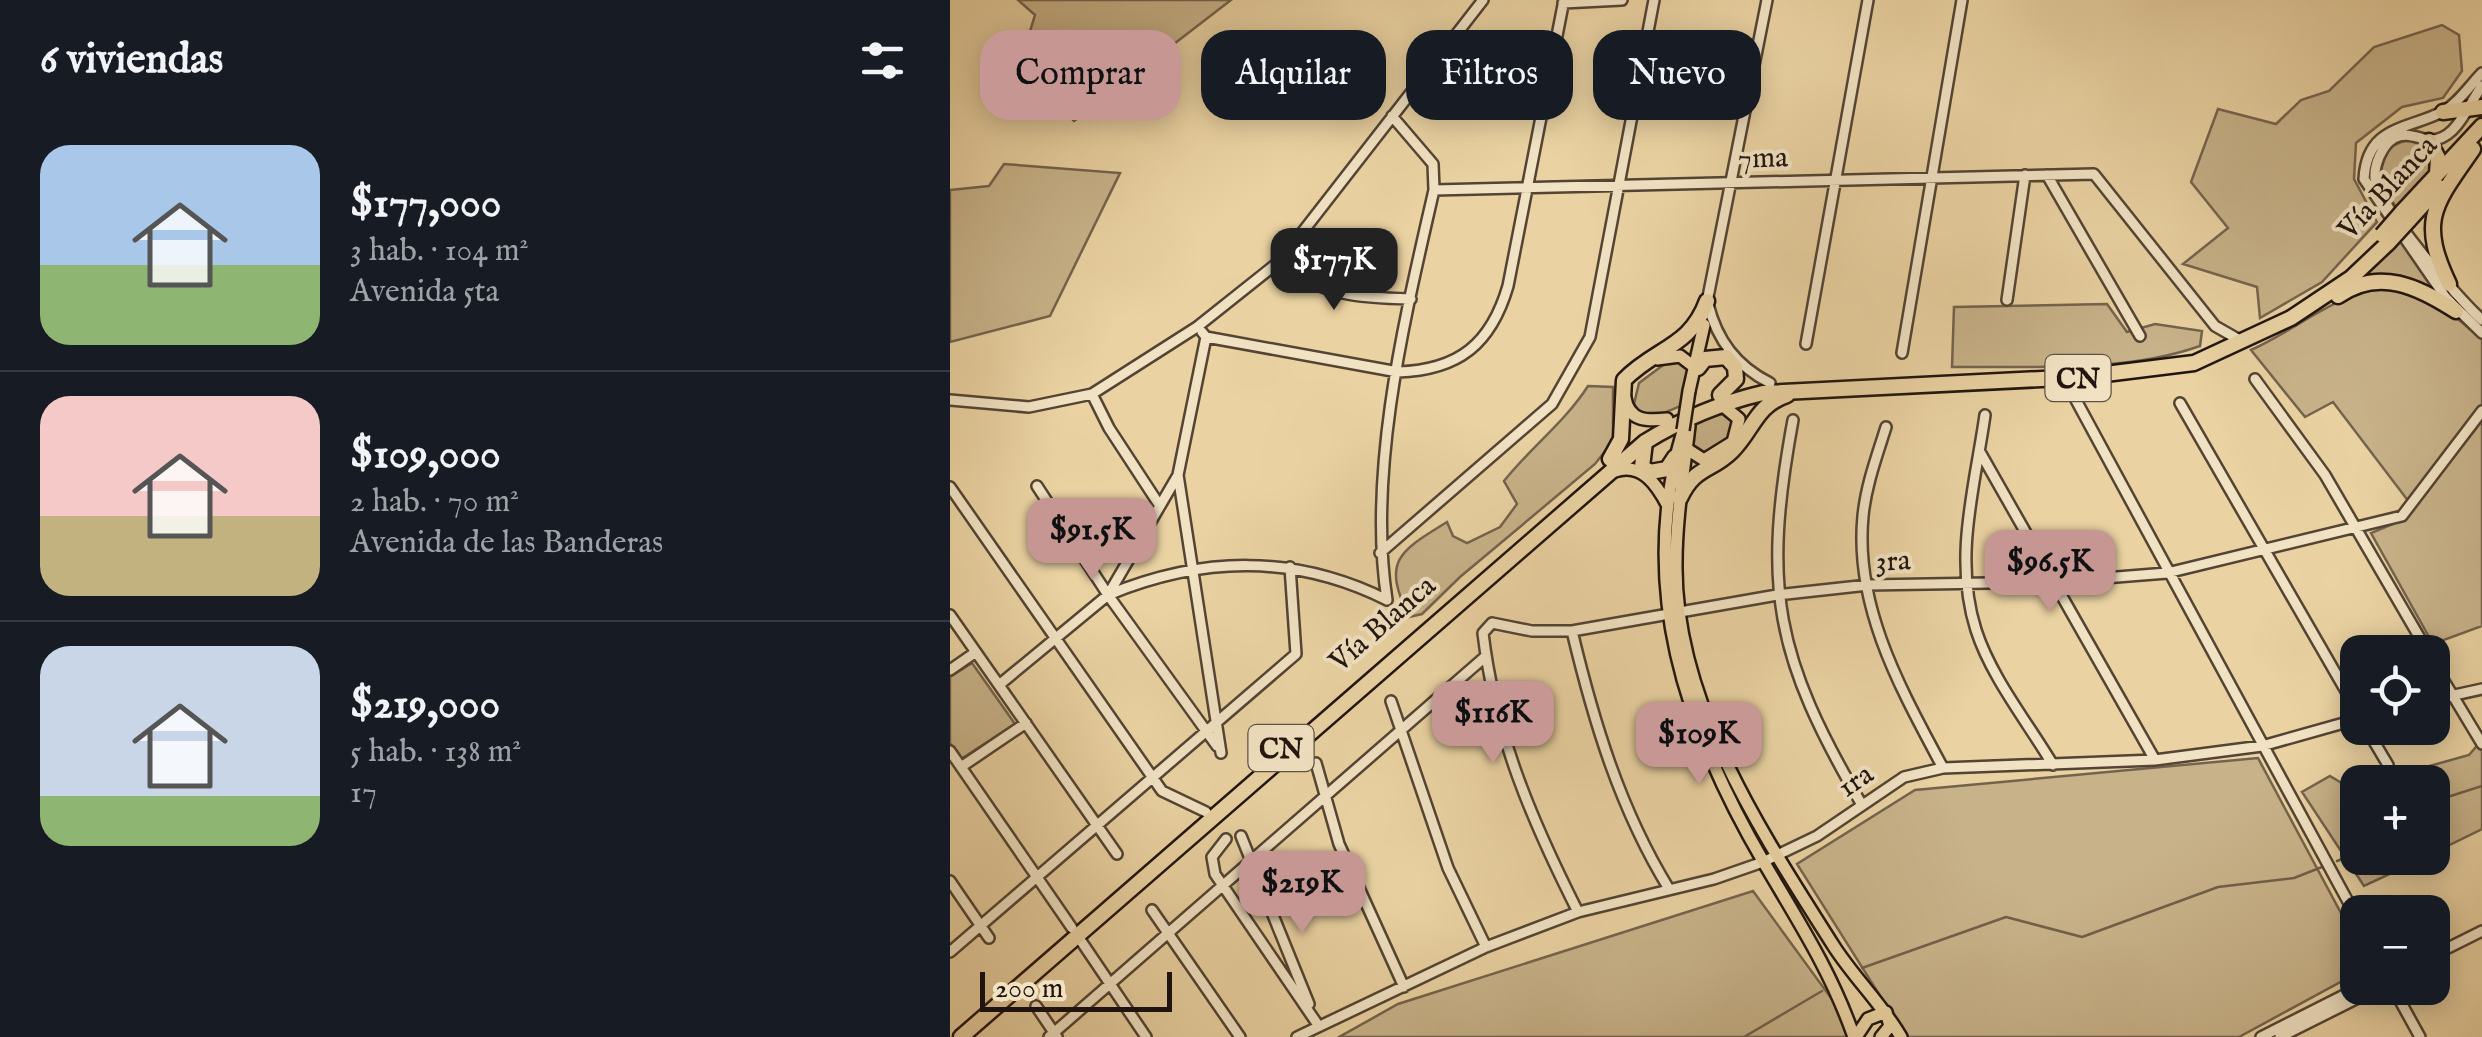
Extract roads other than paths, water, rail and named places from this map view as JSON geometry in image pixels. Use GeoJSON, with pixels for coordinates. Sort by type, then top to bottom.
{"type":"FeatureCollection","features":[{"type":"Feature","properties":{"kind":"highway"},"geometry":{"type":"LineString","coordinates":[[2444,112],[2482,107]]}},
{"type":"Feature","properties":{"kind":"highway","name":"Vía Blanca"},"geometry":{"type":"LineString","coordinates":[[2406,216],[2482,126]]}},
{"type":"Feature","properties":{"kind":"highway"},"geometry":{"type":"LineString","coordinates":[[2429,141],[2438,158],[2438,174]]}},
{"type":"Feature","properties":{"kind":"highway"},"geometry":{"type":"LineString","coordinates":[[2448,284],[2434,253],[2432,216],[2437,202],[2478,145]]}},
{"type":"Feature","properties":{"kind":"highway","name":"Vía Blanca"},"geometry":{"type":"LineString","coordinates":[[950,1034],[1074,932],[1608,467],[1644,442],[1721,399],[1807,389],[2064,378],[2166,369],[2244,344],[2334,287],[2478,145]]}},
{"type":"Feature","properties":{"kind":"highway"},"geometry":{"type":"LineString","coordinates":[[2244,344],[2274,337],[2345,291],[2378,282],[2410,285],[2456,311]]}},
{"type":"Feature","properties":{"kind":"highway"},"geometry":{"type":"LineString","coordinates":[[1608,467],[1621,439],[1624,380],[1640,364],[1698,326],[1707,302]]}},
{"type":"Feature","properties":{"kind":"highway"},"geometry":{"type":"LineString","coordinates":[[1696,367],[1714,356],[1726,357],[1736,367],[1736,379],[1721,399]]}},
{"type":"Feature","properties":{"kind":"highway","name":"Vía Blanca"},"geometry":{"type":"LineString","coordinates":[[960,1037],[1206,812],[1668,418],[1770,383],[1907,384]]}},
{"type":"Feature","properties":{"kind":"highway"},"geometry":{"type":"LineString","coordinates":[[1674,502],[1690,478],[1736,448],[1763,408],[1807,389]]}},
{"type":"Feature","properties":{"kind":"highway"},"geometry":{"type":"LineString","coordinates":[[1644,442],[1642,468],[1650,472],[1667,469],[1681,453]]}},
{"type":"Feature","properties":{"kind":"main road"},"geometry":{"type":"LineString","coordinates":[[1704,325],[1674,502],[1680,684],[1714,772],[1763,862],[1823,958],[1855,1037]]}},
{"type":"Feature","properties":{"kind":"main road"},"geometry":{"type":"LineString","coordinates":[[1668,418],[1644,421],[1634,416],[1626,406],[1628,383],[1656,359],[1670,354],[1696,367]]}},
{"type":"Feature","properties":{"kind":"main road"},"geometry":{"type":"LineString","coordinates":[[1681,453],[1704,460],[1733,442],[1739,419],[1721,399]]}},
{"type":"Feature","properties":{"kind":"main road"},"geometry":{"type":"LineString","coordinates":[[1608,467],[1637,471],[1674,502]]}},
{"type":"Feature","properties":{"kind":"main road"},"geometry":{"type":"LineString","coordinates":[[1675,615],[1727,764],[1836,950],[1901,1037]]}},
{"type":"Feature","properties":{"kind":"main road"},"geometry":{"type":"LineString","coordinates":[[1855,1037],[1868,1019],[1886,1012]]}},
{"type":"Feature","properties":{"kind":"main road"},"geometry":{"type":"LineString","coordinates":[[1881,1037],[1890,1026],[1886,1012]]}},
{"type":"Feature","properties":{"kind":"street"},"geometry":{"type":"LineString","coordinates":[[950,400],[1028,407],[1092,394],[1197,326],[1280,261],[1482,0]]}},
{"type":"Feature","properties":{"kind":"street"},"geometry":{"type":"LineString","coordinates":[[1197,326],[1206,337],[1398,372],[1430,372],[1458,360],[1499,316],[1563,1],[1622,0]]}},
{"type":"Feature","properties":{"kind":"street"},"geometry":{"type":"LineString","coordinates":[[1380,553],[1552,404],[1574,371],[1590,337],[1654,0]]}},
{"type":"Feature","properties":{"kind":"street"},"geometry":{"type":"LineString","coordinates":[[1704,325],[1767,0]]}},
{"type":"Feature","properties":{"kind":"street"},"geometry":{"type":"LineString","coordinates":[[1806,344],[1868,0]]}},
{"type":"Feature","properties":{"kind":"street"},"geometry":{"type":"LineString","coordinates":[[1902,353],[1962,0]]}},
{"type":"Feature","properties":{"kind":"street"},"geometry":{"type":"LineString","coordinates":[[2482,73],[2444,112],[2419,118],[2384,136],[2367,158],[2364,179],[2456,311],[2482,333]]}},
{"type":"Feature","properties":{"kind":"street"},"geometry":{"type":"LineString","coordinates":[[2482,86],[2452,132],[2429,141],[2414,135],[2392,139],[2376,164],[2375,181],[2448,284],[2482,320]]}},
{"type":"Feature","properties":{"kind":"street"},"geometry":{"type":"LineString","coordinates":[[999,685],[1108,596],[1152,577],[1231,563],[1290,567],[1344,580],[1387,600],[1380,553],[1398,372],[1434,190],[1433,164],[1392,116]]}},
{"type":"Feature","properties":{"kind":"street","name":"7ma"},"geometry":{"type":"LineString","coordinates":[[1434,190],[2094,174],[2215,326],[2244,344]]}},
{"type":"Feature","properties":{"kind":"street"},"geometry":{"type":"LineString","coordinates":[[2046,175],[2140,336]]}},
{"type":"Feature","properties":{"kind":"street"},"geometry":{"type":"LineString","coordinates":[[2007,300],[2025,176]]}},
{"type":"Feature","properties":{"kind":"street"},"geometry":{"type":"LineString","coordinates":[[1280,261],[1300,279],[1333,293],[1411,299]]}},
{"type":"Feature","properties":{"kind":"street"},"geometry":{"type":"LineString","coordinates":[[1707,302],[1714,326],[1728,350],[1754,375],[1770,383]]}},
{"type":"Feature","properties":{"kind":"street"},"geometry":{"type":"LineString","coordinates":[[1108,596],[1178,475],[1206,337]]}},
{"type":"Feature","properties":{"kind":"street"},"geometry":{"type":"LineString","coordinates":[[2064,378],[2344,895]]}},
{"type":"Feature","properties":{"kind":"street"},"geometry":{"type":"LineString","coordinates":[[2255,379],[2325,474],[2418,635]]}},
{"type":"Feature","properties":{"kind":"street"},"geometry":{"type":"LineString","coordinates":[[1092,394],[1109,428],[1160,506]]}},
{"type":"Feature","properties":{"kind":"street"},"geometry":{"type":"LineString","coordinates":[[2180,403],[2340,683]]}},
{"type":"Feature","properties":{"kind":"street","name":"3ra"},"geometry":{"type":"LineString","coordinates":[[1486,656],[1484,633],[1492,623],[1532,631],[1572,631],[1777,594],[1868,585],[2054,582],[2167,573],[2356,529],[2402,516],[2482,411]]}},
{"type":"Feature","properties":{"kind":"street"},"geometry":{"type":"LineString","coordinates":[[1985,414],[1968,517],[1968,582],[1982,646],[2052,765]]}},
{"type":"Feature","properties":{"kind":"street"},"geometry":{"type":"LineString","coordinates":[[1793,420],[1779,500],[1777,594],[1787,651],[1805,701],[1862,805]]}},
{"type":"Feature","properties":{"kind":"street"},"geometry":{"type":"LineString","coordinates":[[1886,426],[1863,519],[1868,585],[1888,660],[1944,768]]}},
{"type":"Feature","properties":{"kind":"street"},"geometry":{"type":"LineString","coordinates":[[1980,452],[2155,760]]}},
{"type":"Feature","properties":{"kind":"street"},"geometry":{"type":"LineString","coordinates":[[1037,486],[1108,596],[1221,753],[1178,475]]}},
{"type":"Feature","properties":{"kind":"street"},"geometry":{"type":"LineString","coordinates":[[950,487],[1162,791],[1206,812]]}},
{"type":"Feature","properties":{"kind":"street"},"geometry":{"type":"LineString","coordinates":[[950,952],[1296,654],[1290,567]]}},
{"type":"Feature","properties":{"kind":"street"},"geometry":{"type":"LineString","coordinates":[[950,615],[1117,854]]}},
{"type":"Feature","properties":{"kind":"street"},"geometry":{"type":"LineString","coordinates":[[1572,631],[1614,780],[1642,844],[1669,889]]}},
{"type":"Feature","properties":{"kind":"street"},"geometry":{"type":"LineString","coordinates":[[950,670],[976,652]]}},
{"type":"Feature","properties":{"kind":"street"},"geometry":{"type":"LineString","coordinates":[[1036,1006],[1054,1036],[1223,888],[1324,793],[1402,732],[1486,656],[1526,810],[1578,912]]}},
{"type":"Feature","properties":{"kind":"street"},"geometry":{"type":"LineString","coordinates":[[2452,695],[2482,689]]}},
{"type":"Feature","properties":{"kind":"street"},"geometry":{"type":"LineString","coordinates":[[2450,692],[2482,744]]}},
{"type":"Feature","properties":{"kind":"street"},"geometry":{"type":"LineString","coordinates":[[1392,701],[1448,868],[1486,947]]}},
{"type":"Feature","properties":{"kind":"street","name":"1ra"},"geometry":{"type":"LineString","coordinates":[[1298,1037],[1486,947],[1578,912],[1763,862],[1816,836],[1904,778],[1944,768],[2155,760],[2262,746],[2340,721]]}},
{"type":"Feature","properties":{"kind":"street"},"geometry":{"type":"LineString","coordinates":[[961,767],[1026,724]]}},
{"type":"Feature","properties":{"kind":"street"},"geometry":{"type":"LineString","coordinates":[[2376,745],[2388,764]]}},
{"type":"Feature","properties":{"kind":"street"},"geometry":{"type":"LineString","coordinates":[[950,751],[1146,1037]]}},
{"type":"Feature","properties":{"kind":"street"},"geometry":{"type":"LineString","coordinates":[[1316,763],[1346,859],[1404,987]]}},
{"type":"Feature","properties":{"kind":"street"},"geometry":{"type":"LineString","coordinates":[[1241,836],[1318,1026]]}},
{"type":"Feature","properties":{"kind":"street"},"geometry":{"type":"LineString","coordinates":[[1226,839],[1212,856],[1223,888],[1318,1026]]}},
{"type":"Feature","properties":{"kind":"street"},"geometry":{"type":"LineString","coordinates":[[950,881],[990,938]]}},
{"type":"Feature","properties":{"kind":"street"},"geometry":{"type":"LineString","coordinates":[[1152,910],[1240,1037]]}},
{"type":"Feature","properties":{"kind":"street"},"geometry":{"type":"LineString","coordinates":[[2450,947],[2482,931]]}},
{"type":"Feature","properties":{"kind":"street"},"geometry":{"type":"LineString","coordinates":[[2261,1037],[2340,997]]}},
{"type":"Feature","properties":{"kind":"street"},"geometry":{"type":"LineString","coordinates":[[2280,1037],[2344,1005]]}},
{"type":"Feature","properties":{"kind":"street"},"geometry":{"type":"LineString","coordinates":[[2402,1005],[2420,1037]]}},
{"type":"Feature","properties":{"kind":"waterway"},"geometry":{"type":"LineString","coordinates":[[2450,796],[2482,786]]}},
{"type":"Feature","properties":{"kind":"waterway"},"geometry":{"type":"LineString","coordinates":[[1862,968],[2006,917],[2082,937],[2218,887],[2294,878],[2322,867]]}},
{"type":"Feature","properties":{"kind":"waterway"},"geometry":{"type":"LineString","coordinates":[[1744,1037],[1822,991]]}}]}
